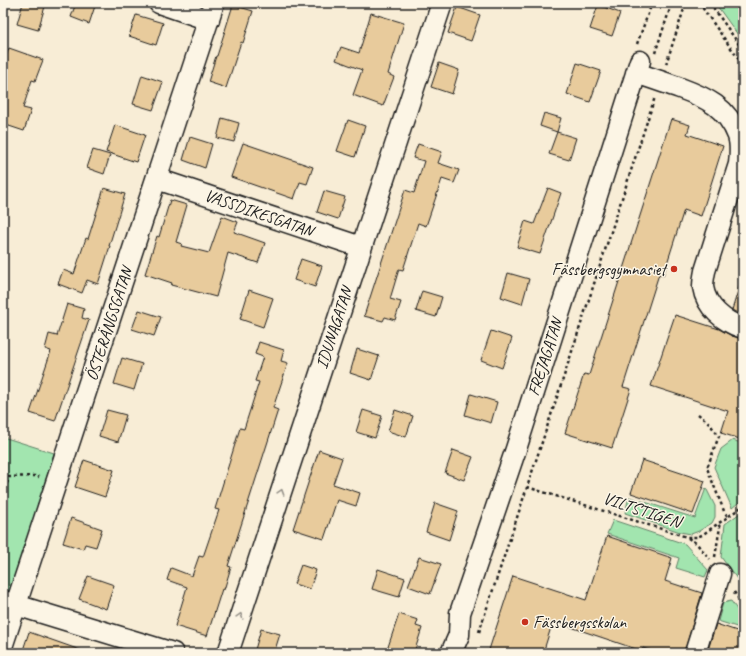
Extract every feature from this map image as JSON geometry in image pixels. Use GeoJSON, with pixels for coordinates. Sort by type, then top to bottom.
{"type":"FeatureCollection","features":[{"type":"Feature","properties":{"kind":"street"},"geometry":{"type":"LineString","coordinates":[[159,3],[212,11]]}},
{"type":"Feature","properties":{"kind":"street","name":"IDUNAGATAN"},"geometry":{"type":"LineString","coordinates":[[228,653],[442,3]]}},
{"type":"Feature","properties":{"kind":"street","name":"ÖSTERÄNGSGATAN"},"geometry":{"type":"LineString","coordinates":[[3,644],[9,603],[57,482],[212,11]]}},
{"type":"Feature","properties":{"kind":"street"},"geometry":{"type":"LineString","coordinates":[[638,67],[660,81],[700,95],[713,103],[722,110],[738,136],[740,164],[705,271],[703,285],[706,296],[712,307],[722,318],[743,328]]}},
{"type":"Feature","properties":{"kind":"street","name":"FREJAGATAN"},"geometry":{"type":"LineString","coordinates":[[451,653],[459,635],[460,613],[516,449],[638,67]]}},
{"type":"Feature","properties":{"kind":"street","name":"VASSDIKESGATAN"},"geometry":{"type":"LineString","coordinates":[[157,179],[361,247]]}},
{"type":"Feature","properties":{"kind":"street"},"geometry":{"type":"LineString","coordinates":[[694,653],[718,567]]}},
{"type":"Feature","properties":{"kind":"street"},"geometry":{"type":"LineString","coordinates":[[9,603],[173,653]]}},
{"type":"Feature","properties":{"kind":"path"},"geometry":{"type":"LineString","coordinates":[[652,3],[637,45],[638,67],[652,64],[672,3]]}},
{"type":"Feature","properties":{"kind":"path"},"geometry":{"type":"LineString","coordinates":[[477,638],[686,3]]}},
{"type":"Feature","properties":{"kind":"path"},"geometry":{"type":"LineString","coordinates":[[699,3],[743,65]]}},
{"type":"Feature","properties":{"kind":"path"},"geometry":{"type":"LineString","coordinates":[[710,3],[743,50]]}},
{"type":"Feature","properties":{"kind":"path"},"geometry":{"type":"LineString","coordinates":[[698,414],[719,436],[707,468],[724,511],[728,517]]}},
{"type":"Feature","properties":{"kind":"path"},"geometry":{"type":"LineString","coordinates":[[3,495],[9,477],[35,476],[57,482]]}},
{"type":"Feature","properties":{"kind":"path","name":"VILTSTIGEN"},"geometry":{"type":"LineString","coordinates":[[526,487],[687,537],[697,537],[702,535],[743,506]]}},
{"type":"Feature","properties":{"kind":"path"},"geometry":{"type":"LineString","coordinates":[[718,524],[720,527],[718,567]]}},
{"type":"Feature","properties":{"kind":"green space"},"geometry":{"type":"Polygon","coordinates":[[[715,3],[743,3],[743,42],[715,3]]]}},
{"type":"Feature","properties":{"kind":"green space"},"geometry":{"type":"Polygon","coordinates":[[[3,437],[54,453],[10,597],[3,595],[3,437]]]}},
{"type":"Feature","properties":{"kind":"green space"},"geometry":{"type":"Polygon","coordinates":[[[733,440],[743,444],[743,499],[732,508],[714,467],[721,449],[733,440]]]}},
{"type":"Feature","properties":{"kind":"green space"},"geometry":{"type":"Polygon","coordinates":[[[706,488],[715,506],[715,517],[712,523],[691,534],[680,532],[625,513],[629,497],[695,518],[706,488]]]}},
{"type":"Feature","properties":{"kind":"green space"},"geometry":{"type":"Polygon","coordinates":[[[743,511],[743,587],[721,557],[725,524],[743,511]]]}},
{"type":"Feature","properties":{"kind":"green space"},"geometry":{"type":"Polygon","coordinates":[[[613,520],[685,544],[708,570],[705,577],[676,568],[679,558],[607,534],[613,520]]]}},
{"type":"Feature","properties":{"kind":"green space"},"geometry":{"type":"Polygon","coordinates":[[[731,601],[743,618],[743,629],[718,621],[723,603],[731,601]]]}},
{"type":"Feature","properties":{"kind":"building"},"geometry":{"type":"Polygon","coordinates":[[[23,3],[46,3],[38,30],[17,24],[23,3]]]}},
{"type":"Feature","properties":{"kind":"building"},"geometry":{"type":"Polygon","coordinates":[[[76,3],[96,3],[89,24],[71,17],[76,3]]]}},
{"type":"Feature","properties":{"kind":"building"},"geometry":{"type":"Polygon","coordinates":[[[233,5],[253,11],[226,88],[208,82],[233,5]]]}},
{"type":"Feature","properties":{"kind":"building"},"geometry":{"type":"Polygon","coordinates":[[[598,5],[620,13],[612,36],[590,29],[598,5]]]}},
{"type":"Feature","properties":{"kind":"building"},"geometry":{"type":"Polygon","coordinates":[[[457,7],[480,15],[471,41],[448,33],[457,7]]]}},
{"type":"Feature","properties":{"kind":"building"},"geometry":{"type":"Polygon","coordinates":[[[371,13],[404,23],[388,74],[394,77],[383,106],[353,95],[362,70],[336,60],[341,47],[359,53],[371,13]]]}},
{"type":"Feature","properties":{"kind":"building"},"geometry":{"type":"Polygon","coordinates":[[[136,15],[163,23],[156,45],[129,36],[136,15]]]}},
{"type":"Feature","properties":{"kind":"building"},"geometry":{"type":"Polygon","coordinates":[[[9,48],[43,60],[35,81],[32,80],[23,108],[31,110],[24,131],[3,124],[3,64],[9,48]]]}},
{"type":"Feature","properties":{"kind":"building"},"geometry":{"type":"Polygon","coordinates":[[[439,63],[459,70],[452,94],[431,87],[439,63]]]}},
{"type":"Feature","properties":{"kind":"building"},"geometry":{"type":"Polygon","coordinates":[[[577,63],[601,71],[590,102],[567,94],[577,63]]]}},
{"type":"Feature","properties":{"kind":"building"},"geometry":{"type":"Polygon","coordinates":[[[142,75],[163,82],[153,110],[133,104],[142,75]]]}},
{"type":"Feature","properties":{"kind":"building"},"geometry":{"type":"Polygon","coordinates":[[[544,113],[561,118],[557,132],[540,126],[544,113]]]}},
{"type":"Feature","properties":{"kind":"building"},"geometry":{"type":"Polygon","coordinates":[[[222,118],[239,123],[234,142],[217,138],[222,118]]]}},
{"type":"Feature","properties":{"kind":"building"},"geometry":{"type":"Polygon","coordinates":[[[671,119],[690,125],[687,134],[723,146],[701,216],[684,210],[663,276],[659,274],[623,387],[631,389],[612,448],[565,433],[584,374],[589,375],[671,119]]]}},
{"type":"Feature","properties":{"kind":"building"},"geometry":{"type":"Polygon","coordinates":[[[348,120],[365,126],[355,157],[337,151],[348,120]]]}},
{"type":"Feature","properties":{"kind":"building"},"geometry":{"type":"Polygon","coordinates":[[[115,125],[145,135],[136,162],[106,152],[115,125]]]}},
{"type":"Feature","properties":{"kind":"building"},"geometry":{"type":"Polygon","coordinates":[[[557,132],[576,138],[569,160],[549,154],[557,132]]]}},
{"type":"Feature","properties":{"kind":"building"},"geometry":{"type":"Polygon","coordinates":[[[190,137],[212,144],[205,168],[183,160],[190,137]]]}},
{"type":"Feature","properties":{"kind":"building"},"geometry":{"type":"Polygon","coordinates":[[[243,143],[313,167],[307,184],[300,182],[294,199],[231,177],[243,143]]]}},
{"type":"Feature","properties":{"kind":"building"},"geometry":{"type":"Polygon","coordinates":[[[418,144],[442,152],[438,163],[459,170],[454,183],[442,179],[426,226],[418,223],[403,270],[399,269],[390,299],[401,302],[395,320],[385,317],[383,321],[364,316],[405,190],[414,193],[424,161],[413,158],[418,144]]]}},
{"type":"Feature","properties":{"kind":"building"},"geometry":{"type":"Polygon","coordinates":[[[93,150],[110,155],[104,174],[87,168],[93,150]]]}},
{"type":"Feature","properties":{"kind":"building"},"geometry":{"type":"Polygon","coordinates":[[[104,188],[125,194],[98,284],[87,280],[82,293],[58,284],[63,270],[74,274],[86,238],[88,239],[104,188]]]}},
{"type":"Feature","properties":{"kind":"building"},"geometry":{"type":"Polygon","coordinates":[[[548,188],[561,193],[540,254],[517,247],[525,221],[534,224],[548,188]]]}},
{"type":"Feature","properties":{"kind":"building"},"geometry":{"type":"Polygon","coordinates":[[[324,191],[345,197],[338,219],[317,212],[324,191]]]}},
{"type":"Feature","properties":{"kind":"building"},"geometry":{"type":"Polygon","coordinates":[[[170,200],[187,205],[176,242],[182,244],[181,246],[209,253],[222,216],[238,222],[234,232],[265,243],[258,263],[228,253],[216,297],[171,285],[172,283],[145,274],[157,236],[159,237],[170,200]]]}},
{"type":"Feature","properties":{"kind":"building"},"geometry":{"type":"Polygon","coordinates":[[[301,259],[322,266],[315,287],[294,280],[301,259]]]}},
{"type":"Feature","properties":{"kind":"building"},"geometry":{"type":"Polygon","coordinates":[[[508,273],[529,279],[522,304],[501,297],[508,273]]]}},
{"type":"Feature","properties":{"kind":"building"},"geometry":{"type":"Polygon","coordinates":[[[740,284],[743,284],[743,316],[732,310],[740,284]]]}},
{"type":"Feature","properties":{"kind":"building"},"geometry":{"type":"Polygon","coordinates":[[[249,290],[273,298],[263,327],[240,319],[249,290]]]}},
{"type":"Feature","properties":{"kind":"building"},"geometry":{"type":"Polygon","coordinates":[[[422,291],[442,297],[436,317],[416,311],[422,291]]]}},
{"type":"Feature","properties":{"kind":"building"},"geometry":{"type":"Polygon","coordinates":[[[67,304],[84,309],[82,318],[89,320],[55,421],[30,413],[51,351],[45,349],[49,334],[57,336],[67,304]]]}},
{"type":"Feature","properties":{"kind":"building"},"geometry":{"type":"Polygon","coordinates":[[[139,310],[161,317],[154,336],[132,329],[139,310]]]}},
{"type":"Feature","properties":{"kind":"building"},"geometry":{"type":"Polygon","coordinates":[[[675,315],[719,329],[732,336],[743,339],[743,440],[721,433],[728,411],[651,386],[675,315]]]}},
{"type":"Feature","properties":{"kind":"building"},"geometry":{"type":"Polygon","coordinates":[[[491,331],[512,338],[502,368],[481,360],[491,331]]]}},
{"type":"Feature","properties":{"kind":"building"},"geometry":{"type":"Polygon","coordinates":[[[259,342],[284,350],[281,361],[288,363],[273,408],[278,410],[228,566],[231,567],[224,590],[222,589],[207,636],[175,626],[187,587],[167,580],[171,568],[192,576],[199,556],[203,557],[219,510],[215,509],[240,428],[244,429],[259,382],[255,381],[263,357],[255,354],[259,342]]]}},
{"type":"Feature","properties":{"kind":"building"},"geometry":{"type":"Polygon","coordinates":[[[357,349],[379,356],[371,380],[350,373],[357,349]]]}},
{"type":"Feature","properties":{"kind":"building"},"geometry":{"type":"Polygon","coordinates":[[[122,358],[142,364],[134,390],[114,384],[122,358]]]}},
{"type":"Feature","properties":{"kind":"building"},"geometry":{"type":"Polygon","coordinates":[[[471,394],[497,402],[491,423],[465,415],[471,394]]]}},
{"type":"Feature","properties":{"kind":"building"},"geometry":{"type":"Polygon","coordinates":[[[107,410],[126,415],[118,442],[99,436],[107,410]]]}},
{"type":"Feature","properties":{"kind":"building"},"geometry":{"type":"Polygon","coordinates":[[[363,410],[382,416],[375,438],[356,432],[363,410]]]}},
{"type":"Feature","properties":{"kind":"building"},"geometry":{"type":"Polygon","coordinates":[[[395,410],[413,416],[406,437],[388,431],[395,410]]]}},
{"type":"Feature","properties":{"kind":"building"},"geometry":{"type":"Polygon","coordinates":[[[319,450],[342,458],[333,484],[360,493],[356,506],[337,500],[324,539],[293,529],[319,450]]]}},
{"type":"Feature","properties":{"kind":"building"},"geometry":{"type":"Polygon","coordinates":[[[453,450],[473,457],[464,480],[445,473],[453,450]]]}},
{"type":"Feature","properties":{"kind":"building"},"geometry":{"type":"Polygon","coordinates":[[[84,460],[114,470],[105,497],[75,487],[84,460]]]}},
{"type":"Feature","properties":{"kind":"building"},"geometry":{"type":"Polygon","coordinates":[[[642,460],[705,481],[693,514],[631,493],[642,460]]]}},
{"type":"Feature","properties":{"kind":"building"},"geometry":{"type":"Polygon","coordinates":[[[435,503],[458,511],[449,540],[426,532],[435,503]]]}},
{"type":"Feature","properties":{"kind":"building"},"geometry":{"type":"Polygon","coordinates":[[[71,518],[102,529],[96,547],[85,544],[83,549],[63,543],[71,518]]]}},
{"type":"Feature","properties":{"kind":"building"},"geometry":{"type":"Polygon","coordinates":[[[607,536],[672,558],[665,581],[702,593],[684,653],[659,653],[643,648],[642,651],[553,621],[543,653],[488,653],[513,576],[586,600],[607,536]]]}},
{"type":"Feature","properties":{"kind":"building"},"geometry":{"type":"Polygon","coordinates":[[[419,557],[441,564],[430,594],[408,586],[419,557]]]}},
{"type":"Feature","properties":{"kind":"building"},"geometry":{"type":"Polygon","coordinates":[[[301,565],[316,570],[310,589],[294,584],[301,565]]]}},
{"type":"Feature","properties":{"kind":"building"},"geometry":{"type":"Polygon","coordinates":[[[378,569],[405,578],[399,597],[372,589],[378,569]]]}},
{"type":"Feature","properties":{"kind":"building"},"geometry":{"type":"Polygon","coordinates":[[[88,576],[114,585],[106,609],[79,599],[88,576]]]}},
{"type":"Feature","properties":{"kind":"building"},"geometry":{"type":"Polygon","coordinates":[[[399,614],[418,620],[416,626],[422,628],[414,653],[386,653],[399,614]]]}},
{"type":"Feature","properties":{"kind":"building"},"geometry":{"type":"Polygon","coordinates":[[[716,624],[743,633],[743,653],[707,653],[716,624]]]}},
{"type":"Feature","properties":{"kind":"building"},"geometry":{"type":"Polygon","coordinates":[[[261,629],[280,634],[274,653],[254,653],[261,629]]]}},
{"type":"Feature","properties":{"kind":"building"},"geometry":{"type":"Polygon","coordinates":[[[29,632],[83,651],[83,653],[22,653],[29,632]]]}},
{"type":"Feature","properties":{"kind":"place","name":"Fässbergsgymnasiet"},"geometry":{"type":"Point","coordinates":[674,269]}},
{"type":"Feature","properties":{"kind":"place","name":"Fässbergsskolan"},"geometry":{"type":"Point","coordinates":[525,622]}}]}
